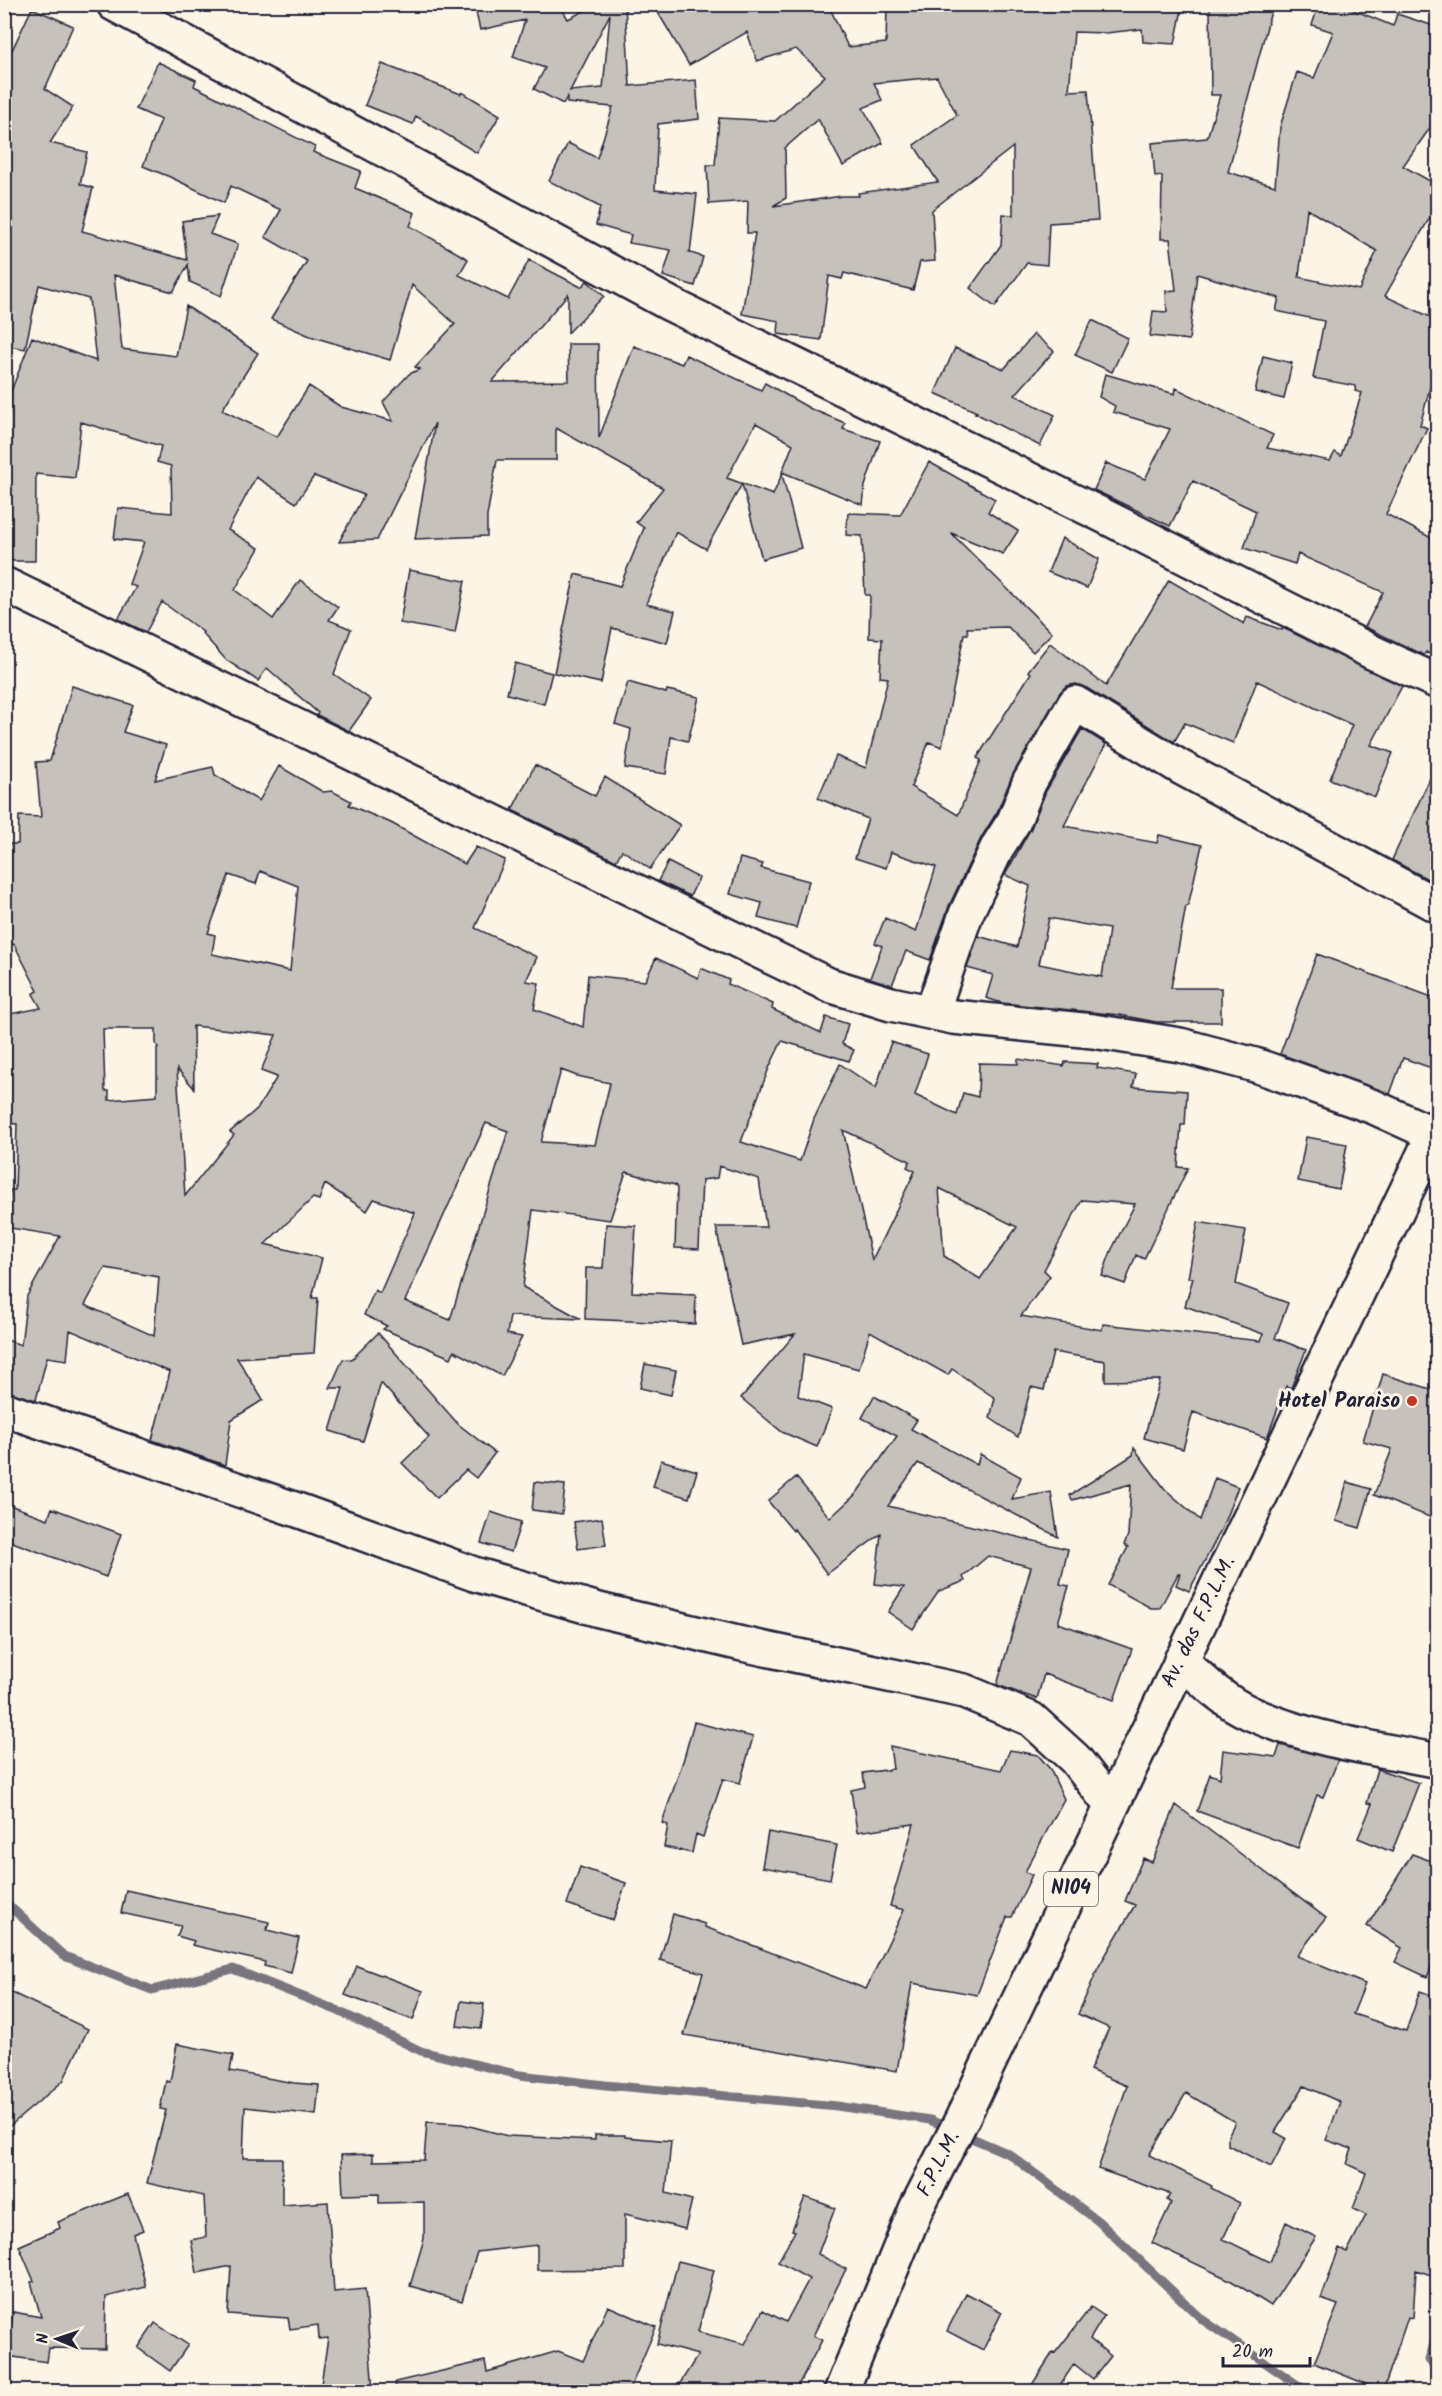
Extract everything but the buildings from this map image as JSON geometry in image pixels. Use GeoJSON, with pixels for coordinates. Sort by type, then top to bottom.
{"type":"FeatureCollection","features":[{"type":"Feature","properties":{"kind":"street"},"geometry":{"type":"LineString","coordinates":[[114,4],[670,304],[1102,515],[1374,653],[1437,682]]}},
{"type":"Feature","properties":{"kind":"street"},"geometry":{"type":"LineString","coordinates":[[4,584],[829,986],[891,1004],[953,1017],[1093,1031],[1180,1045],[1255,1065],[1435,1130]]}},
{"type":"Feature","properties":{"kind":"street"},"geometry":{"type":"LineString","coordinates":[[932,1012],[966,914],[998,846],[1014,821],[1029,783],[1075,703],[1180,767],[1437,906]]}},
{"type":"Feature","properties":{"kind":"street","name":"Av. das F.P.L.M."},"geometry":{"type":"LineString","coordinates":[[962,2119],[1111,1805],[1306,1404],[1435,1130]]}},
{"type":"Feature","properties":{"kind":"street"},"geometry":{"type":"LineString","coordinates":[[4,1409],[303,1512],[474,1574],[599,1610],[742,1644],[964,1691],[1031,1719],[1075,1759],[1111,1805]]}},
{"type":"Feature","properties":{"kind":"street"},"geometry":{"type":"LineString","coordinates":[[1181,1660],[1210,1688],[1248,1712],[1303,1733],[1437,1761]]}},
{"type":"Feature","properties":{"kind":"street","name":"F.P.L.M."},"geometry":{"type":"LineString","coordinates":[[841,2391],[916,2209],[962,2119]]}},
{"type":"Feature","properties":{"kind":"waterway"},"geometry":{"type":"LineString","coordinates":[[4,1901],[64,1956],[152,1990],[233,1969],[336,2010],[421,2051],[520,2075],[837,2106],[930,2120],[1009,2154],[1098,2221],[1203,2320],[1308,2392]]}},
{"type":"Feature","properties":{"kind":"waterway"},"geometry":{"type":"LineString","coordinates":[[1438,2331],[1429,2360],[1438,2371]]}},
{"type":"Feature","properties":{"kind":"place","name":"Hotel Paraiso"},"geometry":{"type":"Point","coordinates":[1412,1401]}}]}
